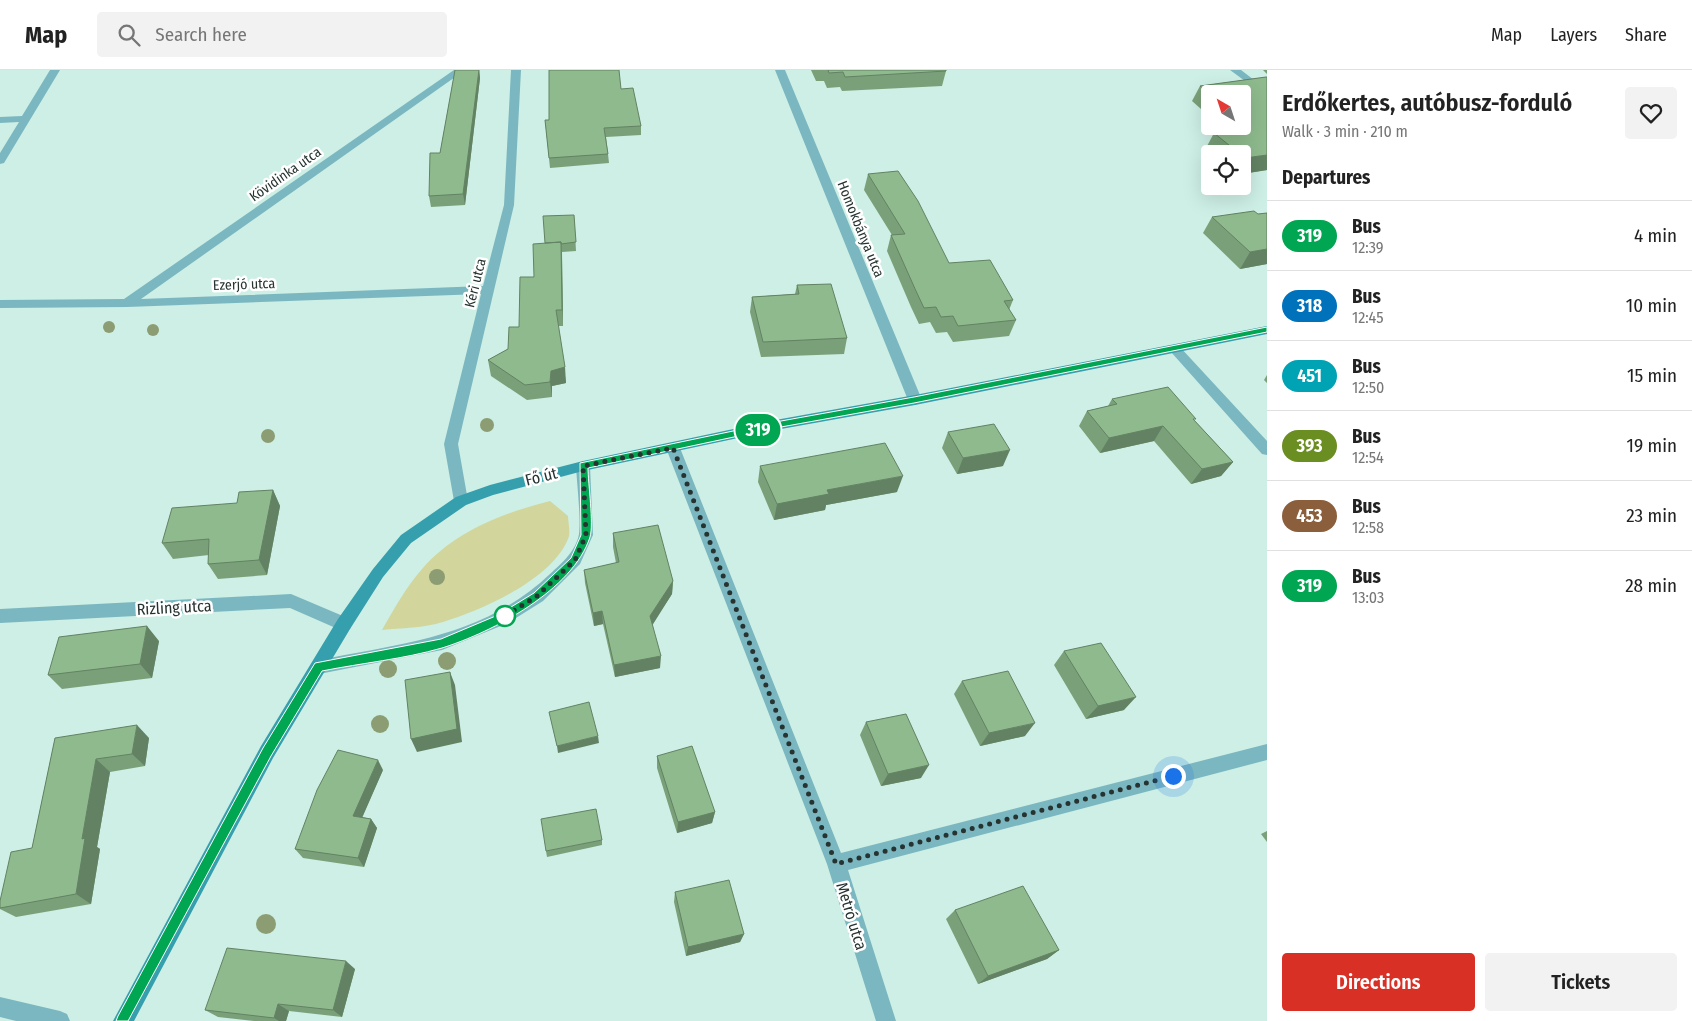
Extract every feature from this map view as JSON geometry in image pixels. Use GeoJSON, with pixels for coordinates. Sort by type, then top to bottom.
{"type":"FeatureCollection","features":[{"type":"Feature","properties":{"kind":"main road","name":"Fő út"},"geometry":{"type":"LineString","coordinates":[[123,1021],[267,752],[344,624],[378,573],[406,539],[435,516],[461,501],[516,483],[583,466],[781,424],[914,400],[1267,330]]}},
{"type":"Feature","properties":{"kind":"street"},"geometry":{"type":"LineString","coordinates":[[0,161],[27,120],[55,70]]}},
{"type":"Feature","properties":{"kind":"street","name":"Kövidinka utca"},"geometry":{"type":"LineString","coordinates":[[127,303],[460,70]]}},
{"type":"Feature","properties":{"kind":"street","name":"Kéri utca"},"geometry":{"type":"LineString","coordinates":[[461,501],[451,444],[509,205],[516,70]]}},
{"type":"Feature","properties":{"kind":"street","name":"Homokbánya utca"},"geometry":{"type":"LineString","coordinates":[[780,70],[914,400]]}},
{"type":"Feature","properties":{"kind":"street"},"geometry":{"type":"LineString","coordinates":[[1235,70],[1267,94]]}},
{"type":"Feature","properties":{"kind":"street"},"geometry":{"type":"LineString","coordinates":[[0,120],[27,120]]}},
{"type":"Feature","properties":{"kind":"street","name":"Ezerjó utca"},"geometry":{"type":"LineString","coordinates":[[0,304],[127,303],[488,290]]}},
{"type":"Feature","properties":{"kind":"street"},"geometry":{"type":"LineString","coordinates":[[1175,349],[1267,450]]}},
{"type":"Feature","properties":{"kind":"street","name":"Metró utca"},"geometry":{"type":"LineString","coordinates":[[673,448],[836,864],[886,1021]]}},
{"type":"Feature","properties":{"kind":"street"},"geometry":{"type":"LineString","coordinates":[[319,667],[442,643],[502,618],[537,596],[575,560],[586,535],[583,466]]}},
{"type":"Feature","properties":{"kind":"street","name":"Rizling utca"},"geometry":{"type":"LineString","coordinates":[[0,616],[291,601],[344,624]]}},
{"type":"Feature","properties":{"kind":"street"},"geometry":{"type":"LineString","coordinates":[[836,864],[1267,752]]}},
{"type":"Feature","properties":{"kind":"street"},"geometry":{"type":"LineString","coordinates":[[0,1007],[60,1021]]}},
{"type":"Feature","properties":{"kind":"green space"},"geometry":{"type":"Polygon","coordinates":[[[550,501],[568,516],[569,537],[560,554],[532,580],[496,601],[459,617],[428,626],[382,630],[400,598],[416,576],[449,544],[481,525],[515,511],[550,501]]]}},
{"type":"Feature","properties":{"kind":"building"},"geometry":{"type":"Polygon","coordinates":[[[455,70],[479,70],[463,194],[429,196],[430,153],[440,153],[455,70]]]}},
{"type":"Feature","properties":{"kind":"building"},"geometry":{"type":"Polygon","coordinates":[[[549,70],[619,70],[621,89],[633,88],[641,126],[604,128],[608,154],[549,158],[545,120],[549,120],[549,70]]]}},
{"type":"Feature","properties":{"kind":"building"},"geometry":{"type":"Polygon","coordinates":[[[828,70],[946,71],[845,77],[843,72],[829,73],[828,70]]]}},
{"type":"Feature","properties":{"kind":"building"},"geometry":{"type":"Polygon","coordinates":[[[1267,77],[1267,155],[1251,157],[1251,145],[1229,145],[1216,135],[1251,135],[1251,85],[1207,85],[1267,77]]]}},
{"type":"Feature","properties":{"kind":"building"},"geometry":{"type":"Polygon","coordinates":[[[898,171],[918,201],[949,263],[990,260],[1013,300],[1004,301],[1016,320],[958,326],[953,316],[941,317],[936,307],[924,308],[891,235],[905,234],[868,174],[898,171]]]}},
{"type":"Feature","properties":{"kind":"building"},"geometry":{"type":"Polygon","coordinates":[[[1254,211],[1258,214],[1267,213],[1267,249],[1250,252],[1212,217],[1254,211]]]}},
{"type":"Feature","properties":{"kind":"building"},"geometry":{"type":"Polygon","coordinates":[[[574,215],[576,242],[561,244],[561,242],[545,243],[543,216],[574,215]]]}},
{"type":"Feature","properties":{"kind":"building"},"geometry":{"type":"Polygon","coordinates":[[[561,242],[562,310],[556,310],[565,367],[551,371],[550,382],[525,385],[488,360],[508,349],[509,327],[519,327],[520,277],[534,277],[533,244],[561,242]]]}},
{"type":"Feature","properties":{"kind":"building"},"geometry":{"type":"Polygon","coordinates":[[[831,284],[847,338],[763,342],[752,297],[799,294],[797,285],[831,284]]]}},
{"type":"Feature","properties":{"kind":"building"},"geometry":{"type":"Polygon","coordinates":[[[1168,387],[1196,419],[1193,419],[1233,462],[1202,469],[1163,426],[1109,438],[1087,411],[1117,404],[1112,399],[1168,387]]]}},
{"type":"Feature","properties":{"kind":"building"},"geometry":{"type":"Polygon","coordinates":[[[994,424],[1010,450],[963,458],[948,432],[994,424]]]}},
{"type":"Feature","properties":{"kind":"building"},"geometry":{"type":"Polygon","coordinates":[[[885,443],[903,476],[827,490],[829,494],[777,504],[760,466],[885,443]]]}},
{"type":"Feature","properties":{"kind":"building"},"geometry":{"type":"Polygon","coordinates":[[[273,490],[259,560],[208,564],[209,539],[162,543],[172,508],[237,503],[239,492],[273,490]]]}},
{"type":"Feature","properties":{"kind":"building"},"geometry":{"type":"Polygon","coordinates":[[[658,525],[673,581],[650,616],[661,656],[614,665],[602,611],[593,613],[584,570],[619,562],[613,533],[658,525]]]}},
{"type":"Feature","properties":{"kind":"building"},"geometry":{"type":"Polygon","coordinates":[[[147,626],[140,664],[48,675],[59,637],[147,626]]]}},
{"type":"Feature","properties":{"kind":"building"},"geometry":{"type":"Polygon","coordinates":[[[1101,643],[1136,697],[1098,706],[1064,651],[1101,643]]]}},
{"type":"Feature","properties":{"kind":"building"},"geometry":{"type":"Polygon","coordinates":[[[1008,671],[1035,723],[989,733],[962,681],[1008,671]]]}},
{"type":"Feature","properties":{"kind":"building"},"geometry":{"type":"Polygon","coordinates":[[[450,672],[457,729],[411,739],[405,680],[450,672]]]}},
{"type":"Feature","properties":{"kind":"building"},"geometry":{"type":"Polygon","coordinates":[[[589,702],[598,736],[557,746],[549,712],[589,702]]]}},
{"type":"Feature","properties":{"kind":"building"},"geometry":{"type":"Polygon","coordinates":[[[906,714],[929,765],[888,774],[866,722],[906,714]]]}},
{"type":"Feature","properties":{"kind":"building"},"geometry":{"type":"Polygon","coordinates":[[[137,725],[132,754],[96,759],[82,839],[85,838],[76,894],[0,908],[11,852],[32,848],[55,738],[137,725]]]}},
{"type":"Feature","properties":{"kind":"building"},"geometry":{"type":"Polygon","coordinates":[[[692,746],[715,812],[678,822],[657,756],[692,746]]]}},
{"type":"Feature","properties":{"kind":"building"},"geometry":{"type":"Polygon","coordinates":[[[338,750],[378,760],[353,816],[371,819],[358,858],[295,849],[317,790],[338,750]]]}},
{"type":"Feature","properties":{"kind":"building"},"geometry":{"type":"Polygon","coordinates":[[[596,809],[602,840],[546,851],[541,819],[596,809]]]}},
{"type":"Feature","properties":{"kind":"building"},"geometry":{"type":"Polygon","coordinates":[[[729,880],[744,934],[688,947],[675,892],[729,880]]]}},
{"type":"Feature","properties":{"kind":"building"},"geometry":{"type":"Polygon","coordinates":[[[1023,886],[1059,950],[988,976],[955,910],[1023,886]]]}},
{"type":"Feature","properties":{"kind":"building"},"geometry":{"type":"Polygon","coordinates":[[[227,948],[346,961],[333,1010],[278,1004],[274,1018],[205,1010],[227,948]]]}},
{"type":"Feature","properties":{"kind":"bus line","name":"319"},"geometry":{"type":"LineString","coordinates":[[123,1021],[267,752],[319,667],[442,643],[502,618],[537,596],[575,560],[586,535],[583,466],[781,424],[914,400],[1267,330]]}},
{"type":"Feature","properties":{"kind":"route"},"geometry":{"type":"LineString","coordinates":[[505,616],[502,618],[537,596],[575,560],[586,535],[583,466],[673,448],[836,864],[1173,776]]}}]}
